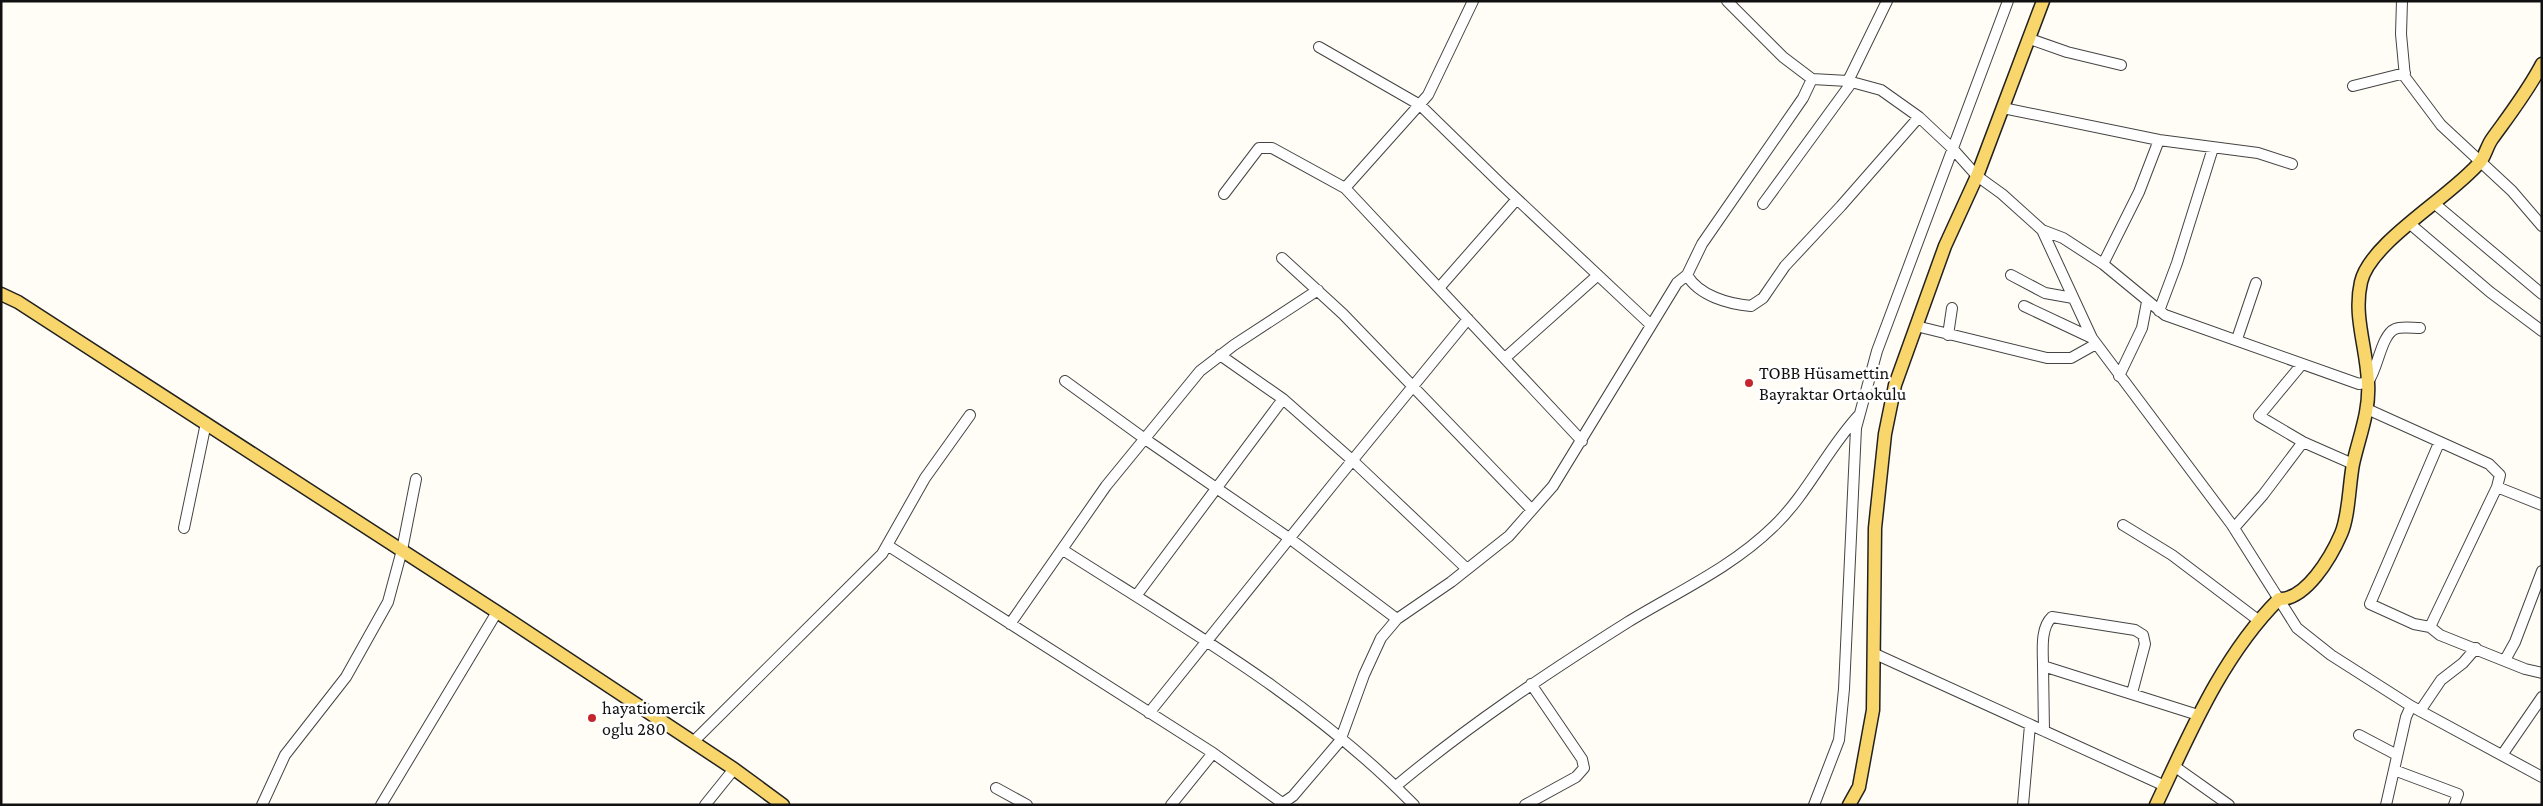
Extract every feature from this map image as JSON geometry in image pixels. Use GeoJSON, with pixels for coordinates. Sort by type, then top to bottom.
{"type":"FeatureCollection","features":[{"type":"Feature","properties":{"kind":"main road"},"geometry":{"type":"LineString","coordinates":[[1849,805],[1858,787],[1866,755],[1872,710],[1875,528],[1885,434],[1895,385],[1945,246],[1977,176],[2043,1]]}},
{"type":"Feature","properties":{"kind":"main road"},"geometry":{"type":"LineString","coordinates":[[2156,805],[2198,715],[2258,620],[2279,599],[2288,599],[2300,594],[2318,573],[2341,533],[2353,464],[2368,409],[2368,382],[2359,324],[2358,302],[2361,279],[2370,263],[2409,223],[2435,204],[2480,162],[2490,142],[2532,85],[2542,64]]}},
{"type":"Feature","properties":{"kind":"main road"},"geometry":{"type":"LineString","coordinates":[[1,294],[18,302],[497,612],[734,769],[776,803]]}},
{"type":"Feature","properties":{"kind":"street"},"geometry":{"type":"LineString","coordinates":[[1345,188],[1428,95],[1473,1]]}},
{"type":"Feature","properties":{"kind":"street"},"geometry":{"type":"LineString","coordinates":[[1726,1],[1783,57],[1812,79],[1850,82],[1881,90],[1919,117],[1952,148],[1977,176],[2002,194],[2042,230],[2063,238],[2103,264],[2159,311],[2359,384],[2368,382],[2374,373],[2387,335],[2396,328],[2420,328]]}},
{"type":"Feature","properties":{"kind":"street"},"geometry":{"type":"LineString","coordinates":[[1763,204],[1850,82],[1887,1]]}},
{"type":"Feature","properties":{"kind":"street"},"geometry":{"type":"LineString","coordinates":[[1814,805],[1839,740],[1844,689],[1856,428],[1877,351],[2008,1]]}},
{"type":"Feature","properties":{"kind":"street"},"geometry":{"type":"LineString","coordinates":[[2402,1],[2401,34],[2405,77],[2441,125],[2512,192],[2542,226]]}},
{"type":"Feature","properties":{"kind":"street"},"geometry":{"type":"LineString","coordinates":[[2030,39],[2067,52],[2121,65]]}},
{"type":"Feature","properties":{"kind":"street"},"geometry":{"type":"LineString","coordinates":[[1319,47],[1420,105],[1651,325]]}},
{"type":"Feature","properties":{"kind":"street"},"geometry":{"type":"LineString","coordinates":[[2353,86],[2405,73]]}},
{"type":"Feature","properties":{"kind":"street"},"geometry":{"type":"LineString","coordinates":[[887,546],[1213,753],[1282,804],[1293,796],[1341,738],[1364,675],[1381,638],[1397,618],[1467,570],[1509,536],[1553,486],[1677,283],[1687,275],[1702,244],[1803,98],[1812,79]]}},
{"type":"Feature","properties":{"kind":"street"},"geometry":{"type":"LineString","coordinates":[[2004,108],[2158,140],[2258,153],[2292,164]]}},
{"type":"Feature","properties":{"kind":"street"},"geometry":{"type":"LineString","coordinates":[[1687,275],[1690,281],[1729,304],[1751,306],[1762,298],[1785,266],[1841,206],[1919,117]]}},
{"type":"Feature","properties":{"kind":"street"},"geometry":{"type":"LineString","coordinates":[[2103,264],[2139,192],[2158,140]]}},
{"type":"Feature","properties":{"kind":"street"},"geometry":{"type":"LineString","coordinates":[[1224,194],[1259,148],[1272,148],[1345,188],[1582,441]]}},
{"type":"Feature","properties":{"kind":"street"},"geometry":{"type":"LineString","coordinates":[[2159,311],[2177,263],[2213,148]]}},
{"type":"Feature","properties":{"kind":"street"},"geometry":{"type":"LineString","coordinates":[[1439,288],[1517,199]]}},
{"type":"Feature","properties":{"kind":"street"},"geometry":{"type":"LineString","coordinates":[[2435,204],[2542,294]]}},
{"type":"Feature","properties":{"kind":"street"},"geometry":{"type":"LineString","coordinates":[[2409,223],[2490,292],[2542,331]]}},
{"type":"Feature","properties":{"kind":"street"},"geometry":{"type":"LineString","coordinates":[[2042,230],[2094,341],[2234,528],[2297,628],[2331,655],[2415,708],[2542,777]]}},
{"type":"Feature","properties":{"kind":"street"},"geometry":{"type":"LineString","coordinates":[[1282,258],[1318,290],[1532,510]]}},
{"type":"Feature","properties":{"kind":"street"},"geometry":{"type":"LineString","coordinates":[[1505,358],[1598,275]]}},
{"type":"Feature","properties":{"kind":"street"},"geometry":{"type":"LineString","coordinates":[[2011,275],[2045,293],[2073,298]]}},
{"type":"Feature","properties":{"kind":"street"},"geometry":{"type":"LineString","coordinates":[[2237,339],[2256,283]]}},
{"type":"Feature","properties":{"kind":"street"},"geometry":{"type":"LineString","coordinates":[[1010,624],[1106,486],[1200,371],[1220,355],[1318,290]]}},
{"type":"Feature","properties":{"kind":"street"},"geometry":{"type":"LineString","coordinates":[[2119,376],[2142,328],[2148,302]]}},
{"type":"Feature","properties":{"kind":"street"},"geometry":{"type":"LineString","coordinates":[[2024,306],[2094,341]]}},
{"type":"Feature","properties":{"kind":"street"},"geometry":{"type":"LineString","coordinates":[[1948,335],[1952,308]]}},
{"type":"Feature","properties":{"kind":"street"},"geometry":{"type":"LineString","coordinates":[[1149,713],[1468,319]]}},
{"type":"Feature","properties":{"kind":"street"},"geometry":{"type":"LineString","coordinates":[[1916,326],[2047,358],[2071,358],[2094,341]]}},
{"type":"Feature","properties":{"kind":"street"},"geometry":{"type":"LineString","coordinates":[[1220,355],[1283,399],[1352,460],[1467,570]]}},
{"type":"Feature","properties":{"kind":"street"},"geometry":{"type":"LineString","coordinates":[[2302,364],[2259,416],[2302,442],[2353,464]]}},
{"type":"Feature","properties":{"kind":"street"},"geometry":{"type":"LineString","coordinates":[[1066,381],[1144,439],[1289,538],[1397,618]]}},
{"type":"Feature","properties":{"kind":"street"},"geometry":{"type":"LineString","coordinates":[[1136,596],[1215,487],[1283,399]]}},
{"type":"Feature","properties":{"kind":"street"},"geometry":{"type":"LineString","coordinates":[[2368,409],[2439,443],[2490,464],[2500,475],[2497,487],[2430,627]]}},
{"type":"Feature","properties":{"kind":"street"},"geometry":{"type":"LineString","coordinates":[[1396,786],[1432,756],[1531,684],[1634,619],[1729,563],[1774,527],[1798,499],[1828,452],[1860,414]]}},
{"type":"Feature","properties":{"kind":"street"},"geometry":{"type":"LineString","coordinates":[[693,742],[858,581],[882,554],[924,478],[970,415]]}},
{"type":"Feature","properties":{"kind":"street"},"geometry":{"type":"LineString","coordinates":[[184,528],[206,423]]}},
{"type":"Feature","properties":{"kind":"street"},"geometry":{"type":"LineString","coordinates":[[2234,528],[2263,496],[2302,442]]}},
{"type":"Feature","properties":{"kind":"street"},"geometry":{"type":"LineString","coordinates":[[2439,443],[2370,604],[2414,624],[2430,627],[2440,634],[2525,669],[2542,673]]}},
{"type":"Feature","properties":{"kind":"street"},"geometry":{"type":"LineString","coordinates":[[262,805],[285,755],[346,677],[388,602],[402,550],[416,479]]}},
{"type":"Feature","properties":{"kind":"street"},"geometry":{"type":"LineString","coordinates":[[2497,487],[2542,505]]}},
{"type":"Feature","properties":{"kind":"street"},"geometry":{"type":"LineString","coordinates":[[2123,525],[2172,555],[2258,620]]}},
{"type":"Feature","properties":{"kind":"street"},"geometry":{"type":"LineString","coordinates":[[1063,550],[1207,642],[1321,720],[1396,786],[1414,805]]}},
{"type":"Feature","properties":{"kind":"street"},"geometry":{"type":"LineString","coordinates":[[2505,660],[2542,571]]}},
{"type":"Feature","properties":{"kind":"street"},"geometry":{"type":"LineString","coordinates":[[381,805],[497,612]]}},
{"type":"Feature","properties":{"kind":"street"},"geometry":{"type":"LineString","coordinates":[[2044,731],[2042,646],[2047,622],[2052,618],[2135,630],[2143,635],[2145,644],[2132,693]]}},
{"type":"Feature","properties":{"kind":"street"},"geometry":{"type":"LineString","coordinates":[[2386,805],[2397,755],[2415,708],[2441,680],[2463,663],[2476,648]]}},
{"type":"Feature","properties":{"kind":"street"},"geometry":{"type":"LineString","coordinates":[[1872,653],[2165,786]]}},
{"type":"Feature","properties":{"kind":"street"},"geometry":{"type":"LineString","coordinates":[[2043,666],[2198,715]]}},
{"type":"Feature","properties":{"kind":"street"},"geometry":{"type":"LineString","coordinates":[[1525,805],[1576,777],[1584,768],[1582,759],[1531,684]]}},
{"type":"Feature","properties":{"kind":"street"},"geometry":{"type":"LineString","coordinates":[[2502,755],[2542,697]]}},
{"type":"Feature","properties":{"kind":"street"},"geometry":{"type":"LineString","coordinates":[[2024,804],[2030,725]]}},
{"type":"Feature","properties":{"kind":"street"},"geometry":{"type":"LineString","coordinates":[[2359,735],[2397,755]]}},
{"type":"Feature","properties":{"kind":"street"},"geometry":{"type":"LineString","coordinates":[[1171,805],[1213,753]]}},
{"type":"Feature","properties":{"kind":"street"},"geometry":{"type":"LineString","coordinates":[[2174,766],[2229,805]]}},
{"type":"Feature","properties":{"kind":"street"},"geometry":{"type":"LineString","coordinates":[[705,805],[734,769]]}},
{"type":"Feature","properties":{"kind":"street"},"geometry":{"type":"LineString","coordinates":[[2394,770],[2458,794],[2454,805]]}},
{"type":"Feature","properties":{"kind":"street"},"geometry":{"type":"LineString","coordinates":[[996,788],[1027,805]]}},
{"type":"Feature","properties":{"kind":"place","name":"TOBB Hüsamettin Bayraktar Ortaokulu"},"geometry":{"type":"Point","coordinates":[1749,383]}},
{"type":"Feature","properties":{"kind":"place","name":"hayatiomercik oglu 280"},"geometry":{"type":"Point","coordinates":[592,718]}}]}
